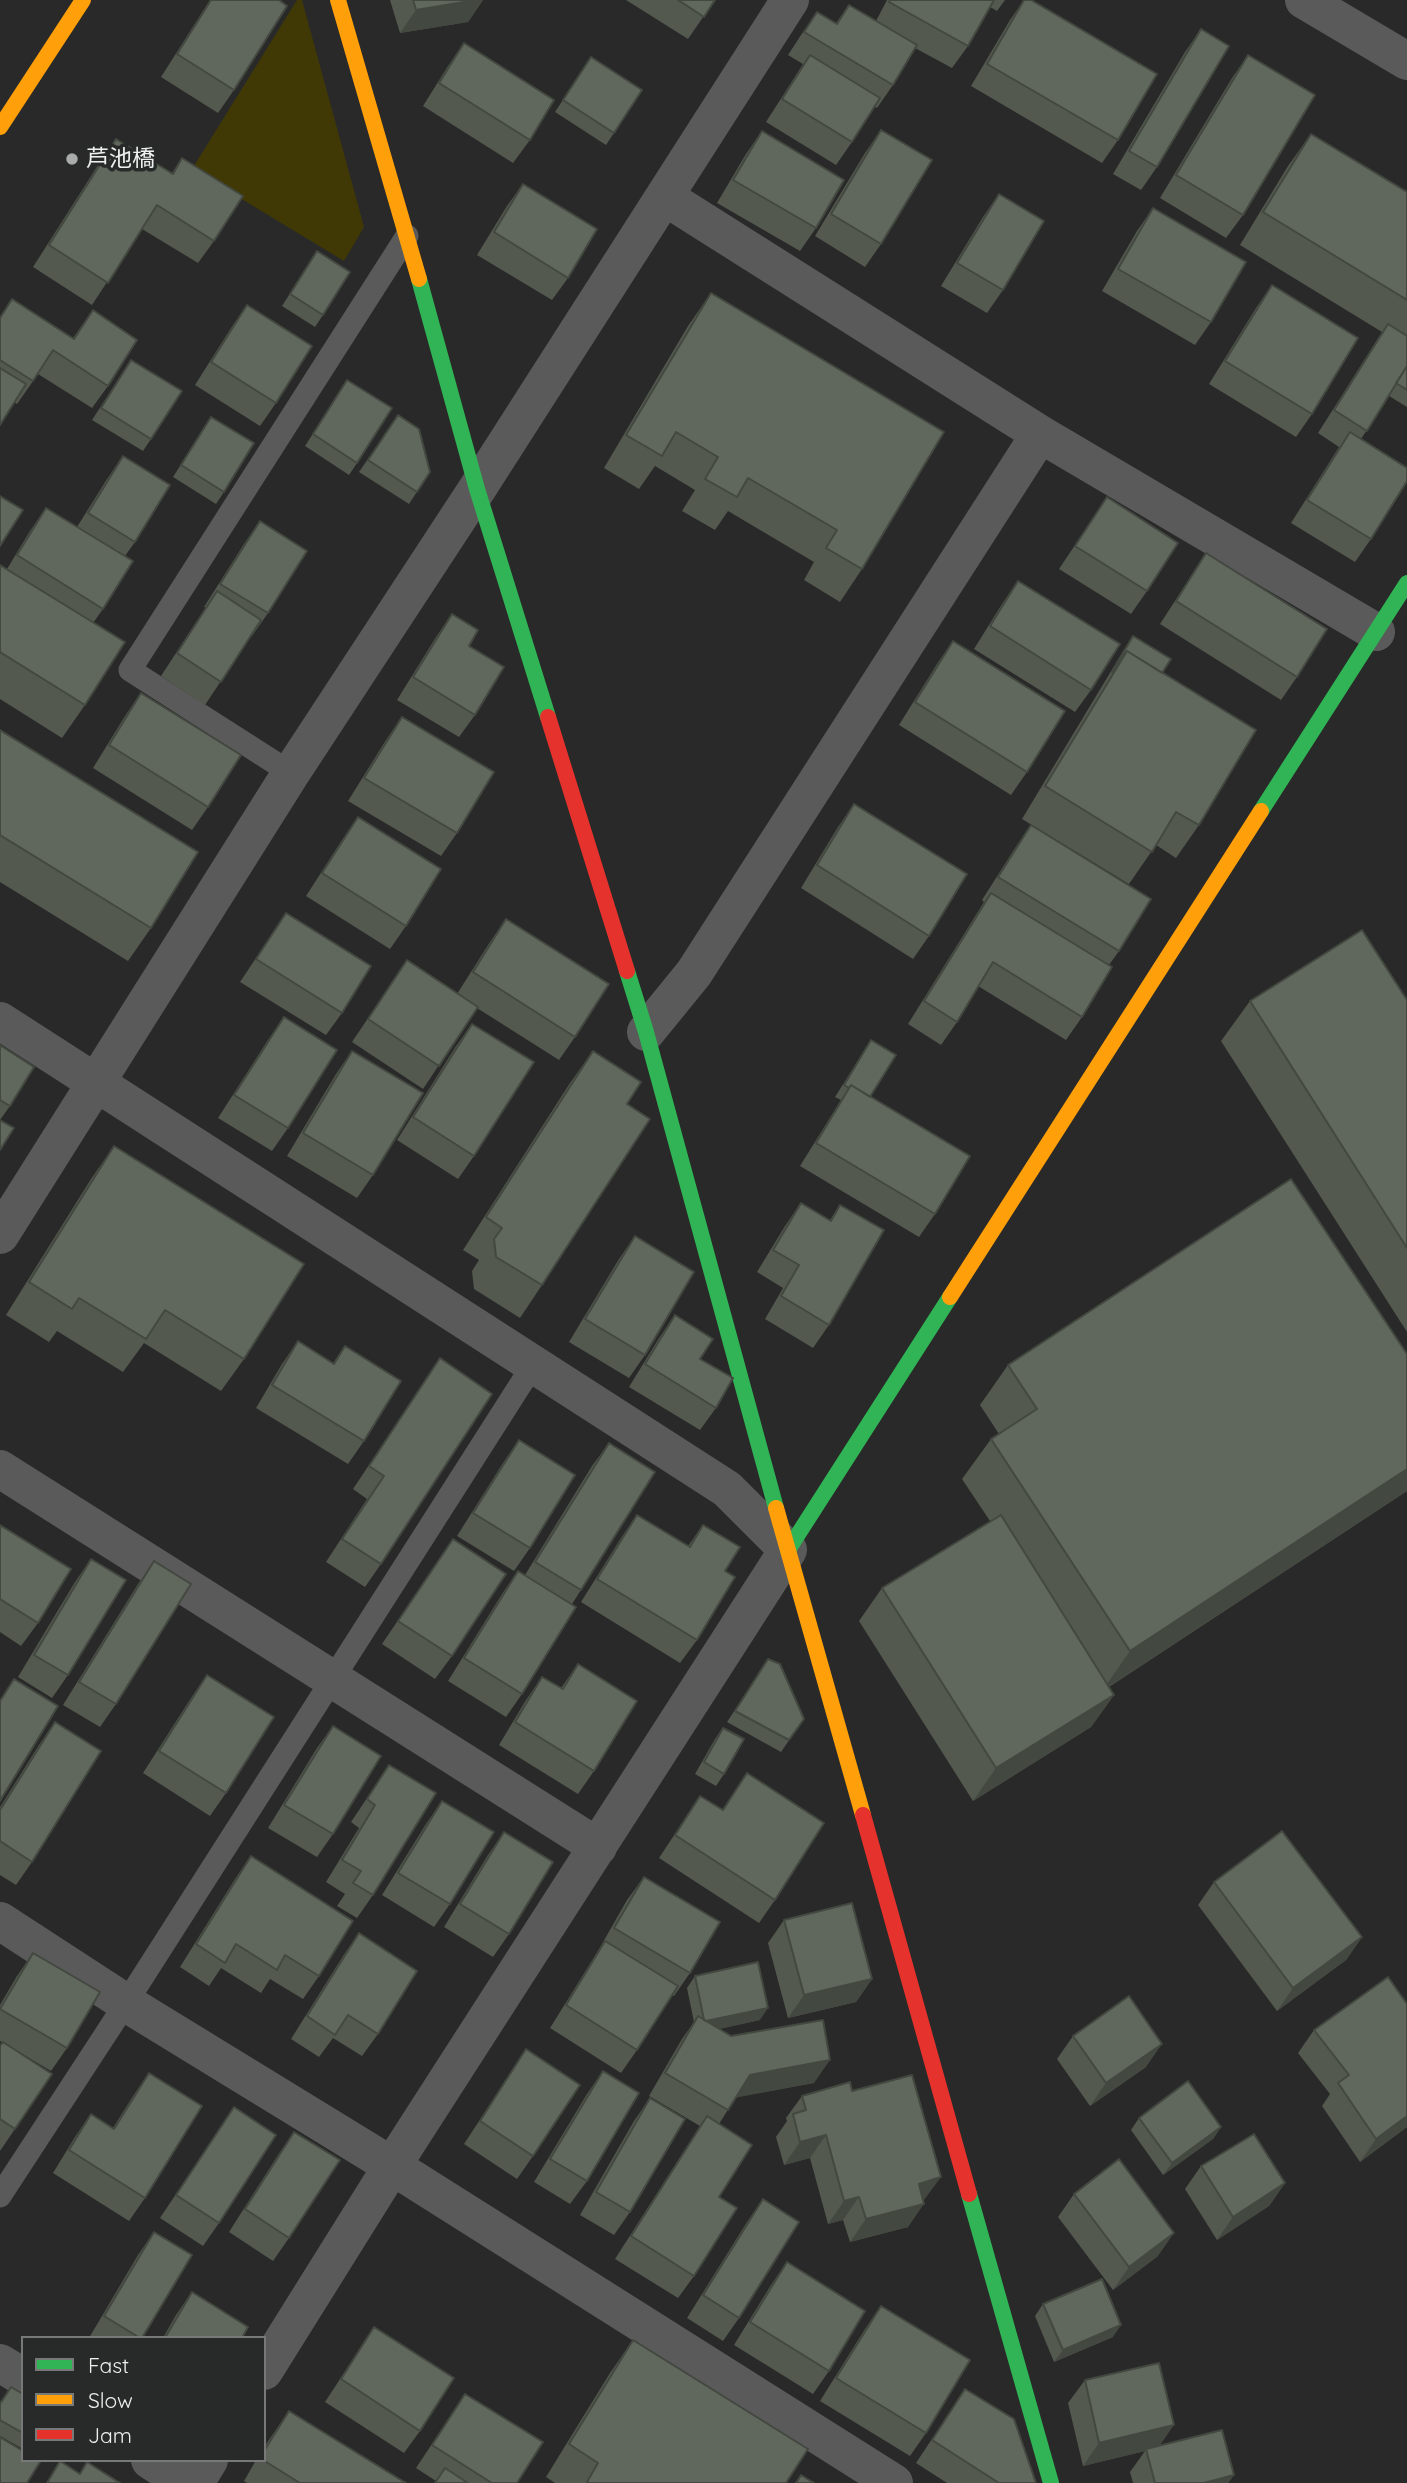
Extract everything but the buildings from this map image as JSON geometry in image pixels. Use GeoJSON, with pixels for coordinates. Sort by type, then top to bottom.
{"type":"FeatureCollection","features":[{"type":"Feature","properties":{"kind":"street"},"geometry":{"type":"LineString","coordinates":[[0,127],[83,0]]}},
{"type":"Feature","properties":{"kind":"street"},"geometry":{"type":"LineString","coordinates":[[338,0],[408,236],[477,489],[646,1031],[788,1550],[1051,2483]]}},
{"type":"Feature","properties":{"kind":"street"},"geometry":{"type":"LineString","coordinates":[[0,1235],[291,773],[477,489],[790,0]]}},
{"type":"Feature","properties":{"kind":"street"},"geometry":{"type":"LineString","coordinates":[[1304,0],[1407,61]]}},
{"type":"Feature","properties":{"kind":"street"},"geometry":{"type":"LineString","coordinates":[[665,197],[1040,434],[1376,632]]}},
{"type":"Feature","properties":{"kind":"street"},"geometry":{"type":"LineString","coordinates":[[646,1031],[694,973],[1040,434]]}},
{"type":"Feature","properties":{"kind":"street"},"geometry":{"type":"LineString","coordinates":[[266,2368],[392,2166],[1407,583]]}},
{"type":"Feature","properties":{"kind":"street"},"geometry":{"type":"LineString","coordinates":[[0,1021],[727,1489],[788,1550]]}},
{"type":"Feature","properties":{"kind":"street"},"geometry":{"type":"LineString","coordinates":[[0,1469],[598,1847]]}},
{"type":"Feature","properties":{"kind":"street"},"geometry":{"type":"LineString","coordinates":[[0,1921],[126,2003],[392,2166],[894,2483]]}},
{"type":"Feature","properties":{"kind":"street"},"geometry":{"type":"LineString","coordinates":[[0,2362],[21,2376]]}},
{"type":"Feature","properties":{"kind":"street"},"geometry":{"type":"LineString","coordinates":[[153,2462],[185,2483]]}},
{"type":"Feature","properties":{"kind":"street"},"geometry":{"type":"LineString","coordinates":[[195,2483],[208,2462]]}},
{"type":"Feature","properties":{"kind":"lane"},"geometry":{"type":"LineString","coordinates":[[291,773],[130,670],[408,236]]}},
{"type":"Feature","properties":{"kind":"lane"},"geometry":{"type":"LineString","coordinates":[[0,2196],[533,1365]]}},
{"type":"Feature","properties":{"kind":"shaded area"},"geometry":{"type":"Polygon","coordinates":[[[297,0],[302,0],[364,227],[344,261],[192,169],[297,0]]]}},
{"type":"Feature","properties":{"kind":"traffic: fast"},"geometry":{"type":"LineString","coordinates":[[419,279],[477,489],[548,717]]}},
{"type":"Feature","properties":{"kind":"traffic: fast"},"geometry":{"type":"LineString","coordinates":[[1261,811],[1407,583]]}},
{"type":"Feature","properties":{"kind":"traffic: fast"},"geometry":{"type":"LineString","coordinates":[[627,971],[776,1508]]}},
{"type":"Feature","properties":{"kind":"traffic: fast"},"geometry":{"type":"LineString","coordinates":[[788,1550],[950,1297]]}},
{"type":"Feature","properties":{"kind":"traffic: fast"},"geometry":{"type":"LineString","coordinates":[[969,2194],[1051,2483]]}},
{"type":"Feature","properties":{"kind":"traffic: slow"},"geometry":{"type":"LineString","coordinates":[[0,127],[83,0]]}},
{"type":"Feature","properties":{"kind":"traffic: slow"},"geometry":{"type":"LineString","coordinates":[[338,0],[419,279]]}},
{"type":"Feature","properties":{"kind":"traffic: slow"},"geometry":{"type":"LineString","coordinates":[[950,1297],[1261,811]]}},
{"type":"Feature","properties":{"kind":"traffic: slow"},"geometry":{"type":"LineString","coordinates":[[776,1508],[863,1815]]}},
{"type":"Feature","properties":{"kind":"traffic: jam"},"geometry":{"type":"LineString","coordinates":[[548,717],[627,971]]}},
{"type":"Feature","properties":{"kind":"traffic: jam"},"geometry":{"type":"LineString","coordinates":[[863,1815],[969,2194]]}},
{"type":"Feature","properties":{"kind":"place","name":"芦池橋"},"geometry":{"type":"Point","coordinates":[72,159]}}]}
